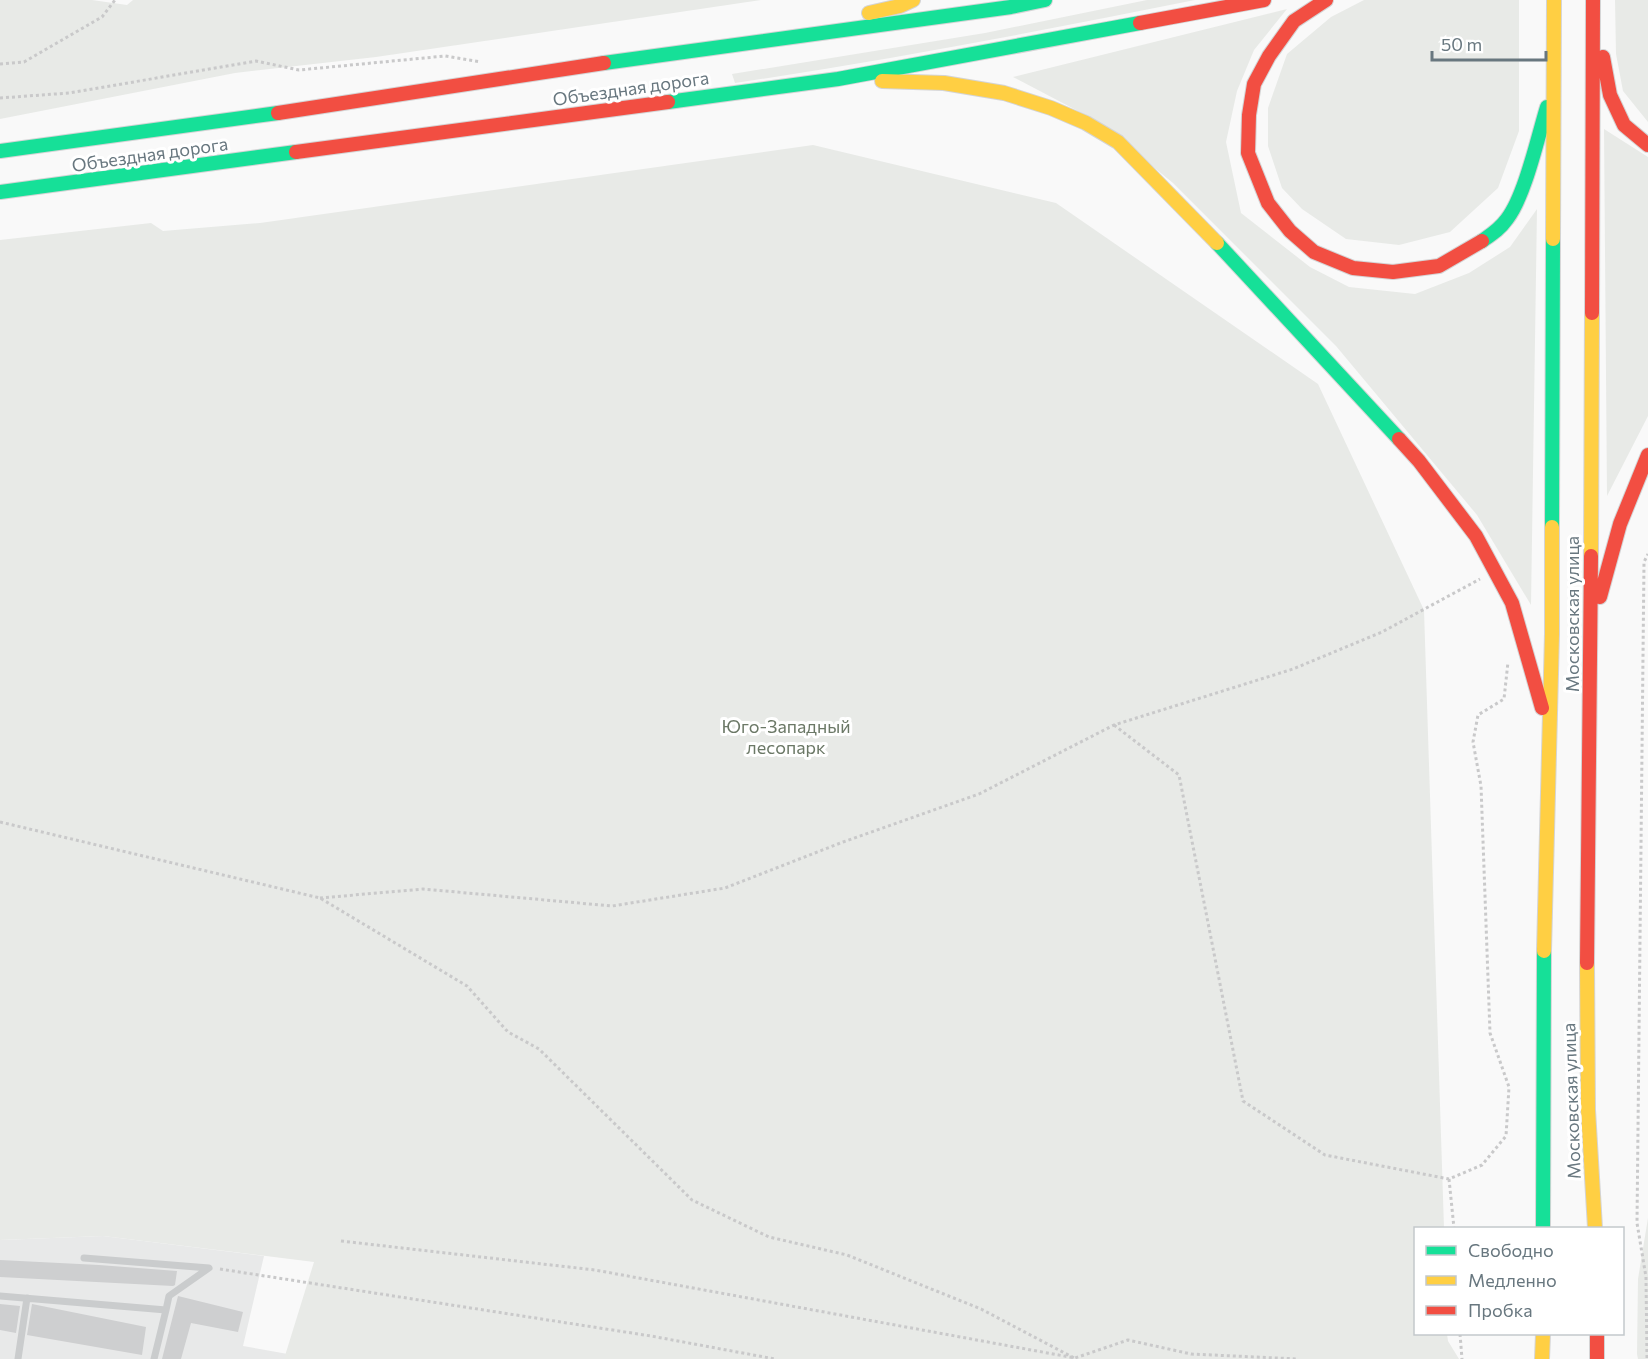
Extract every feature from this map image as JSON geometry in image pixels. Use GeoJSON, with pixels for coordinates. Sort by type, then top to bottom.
{"type":"FeatureCollection","features":[{"type":"Feature","properties":{"kind":"main road"},"geometry":{"type":"LineString","coordinates":[[749,42],[900,6],[914,0]]}},
{"type":"Feature","properties":{"kind":"main road","name":"Объездная дорога"},"geometry":{"type":"LineString","coordinates":[[0,151],[262,117],[749,42],[1011,8],[1045,0]]}},
{"type":"Feature","properties":{"kind":"main road","name":"Объездная дорога"},"geometry":{"type":"LineString","coordinates":[[0,192],[838,79],[1264,0]]}},
{"type":"Feature","properties":{"kind":"main road"},"geometry":{"type":"LineString","coordinates":[[1326,0],[1294,21],[1269,56],[1254,84],[1249,115],[1248,153],[1268,203],[1290,231],[1314,252],[1353,268],[1393,272],[1439,267],[1496,231],[1509,217],[1521,191],[1555,79]]}},
{"type":"Feature","properties":{"kind":"main road","name":"Московская улица"},"geometry":{"type":"LineString","coordinates":[[1543,1227],[1548,728],[1552,634],[1554,0]]}},
{"type":"Feature","properties":{"kind":"main road","name":"Московская улица"},"geometry":{"type":"LineString","coordinates":[[1593,0],[1587,950],[1588,1110],[1595,1227]]}},
{"type":"Feature","properties":{"kind":"main road"},"geometry":{"type":"LineString","coordinates":[[1593,26],[1605,63],[1610,95],[1619,115],[1624,125],[1648,145]]}},
{"type":"Feature","properties":{"kind":"main road"},"geometry":{"type":"LineString","coordinates":[[838,79],[944,83],[1004,93],[1077,119],[1118,142],[1165,188],[1346,379],[1419,461],[1476,536],[1512,603],[1548,728]]}},
{"type":"Feature","properties":{"kind":"main road"},"geometry":{"type":"LineString","coordinates":[[1590,642],[1611,548],[1634,483],[1648,455]]}},
{"type":"Feature","properties":{"kind":"main road"},"geometry":{"type":"LineString","coordinates":[[1542,1359],[1543,1335]]}},
{"type":"Feature","properties":{"kind":"main road"},"geometry":{"type":"LineString","coordinates":[[1597,1335],[1597,1359]]}},
{"type":"Feature","properties":{"kind":"lane"},"geometry":{"type":"LineString","coordinates":[[84,1258],[209,1268]]}},
{"type":"Feature","properties":{"kind":"lane"},"geometry":{"type":"LineString","coordinates":[[154,1359],[169,1296],[209,1268]]}},
{"type":"Feature","properties":{"kind":"lane"},"geometry":{"type":"LineString","coordinates":[[0,1296],[166,1310]]}},
{"type":"Feature","properties":{"kind":"lane"},"geometry":{"type":"LineString","coordinates":[[18,1359],[27,1298]]}},
{"type":"Feature","properties":{"kind":"path"},"geometry":{"type":"LineString","coordinates":[[0,64],[24,62],[102,16],[115,0]]}},
{"type":"Feature","properties":{"kind":"path"},"geometry":{"type":"LineString","coordinates":[[0,98],[69,93],[256,61],[299,70],[445,56],[481,62]]}},
{"type":"Feature","properties":{"kind":"path"},"geometry":{"type":"LineString","coordinates":[[1647,1357],[1646,1277],[1637,1223],[1644,562],[1648,554]]}},
{"type":"Feature","properties":{"kind":"path"},"geometry":{"type":"LineString","coordinates":[[320,898],[423,889],[612,906],[725,888],[843,842],[979,794],[1114,725],[1293,669],[1382,632],[1489,574]]}},
{"type":"Feature","properties":{"kind":"path"},"geometry":{"type":"LineString","coordinates":[[1114,725],[1179,776],[1243,1101],[1325,1155],[1449,1179],[1482,1165],[1506,1136],[1509,1087],[1490,1033],[1481,786],[1473,742],[1478,716],[1504,699],[1509,657]]}},
{"type":"Feature","properties":{"kind":"path"},"geometry":{"type":"LineString","coordinates":[[0,828],[2,823],[320,898],[467,986],[508,1032],[539,1049],[692,1200],[769,1237],[847,1256],[981,1309],[1075,1358]]}},
{"type":"Feature","properties":{"kind":"path"},"geometry":{"type":"LineString","coordinates":[[1449,1179],[1454,1227]]}},
{"type":"Feature","properties":{"kind":"path"},"geometry":{"type":"LineString","coordinates":[[340,1241],[595,1270],[1075,1358],[1128,1340],[1191,1354],[1298,1359]]}},
{"type":"Feature","properties":{"kind":"path"},"geometry":{"type":"LineString","coordinates":[[209,1268],[651,1336],[775,1359]]}},
{"type":"Feature","properties":{"kind":"path"},"geometry":{"type":"LineString","coordinates":[[1460,1335],[1462,1359]]}},
{"type":"Feature","properties":{"kind":"shaded area"},"geometry":{"type":"Polygon","coordinates":[[[103,1236],[264,1256],[243,1346],[316,1359],[0,1359],[0,1240],[103,1236]]]}},
{"type":"Feature","properties":{"kind":"green space"},"geometry":{"type":"Polygon","coordinates":[[[0,0],[92,0],[127,5],[133,0],[761,0],[376,57],[235,73],[0,119],[0,0]]]}},
{"type":"Feature","properties":{"kind":"green space"},"geometry":{"type":"Polygon","coordinates":[[[1147,0],[1195,0],[850,65],[735,83],[732,74],[985,33],[1147,0]]]}},
{"type":"Feature","properties":{"kind":"green space"},"geometry":{"type":"Polygon","coordinates":[[[1364,0],[1519,0],[1519,131],[1498,188],[1450,232],[1399,245],[1346,239],[1302,209],[1282,188],[1268,146],[1268,108],[1287,54],[1331,17],[1364,0]]]}},
{"type":"Feature","properties":{"kind":"green space"},"geometry":{"type":"Polygon","coordinates":[[[1615,0],[1648,0],[1648,122],[1623,91],[1616,54],[1615,0]]]}},
{"type":"Feature","properties":{"kind":"green space"},"geometry":{"type":"Polygon","coordinates":[[[1287,9],[1254,50],[1237,91],[1226,142],[1241,213],[1310,267],[1349,287],[1415,294],[1469,273],[1510,247],[1537,209],[1531,605],[1477,515],[1336,346],[1173,183],[1097,121],[1013,77],[1287,9]]]}},
{"type":"Feature","properties":{"kind":"green space"},"geometry":{"type":"Polygon","coordinates":[[[1604,129],[1648,157],[1648,416],[1607,496],[1604,129]]]}},
{"type":"Feature","properties":{"kind":"green space","name":"Юго-Западный лесопарк"},"geometry":{"type":"Polygon","coordinates":[[[813,145],[1056,203],[1318,384],[1424,610],[1444,1227],[1414,1227],[1414,1335],[1447,1335],[1448,1341],[1459,1359],[284,1359],[314,1262],[103,1236],[0,1240],[0,240],[151,223],[163,231],[260,223],[813,145]]]}},
{"type":"Feature","properties":{"kind":"green space"},"geometry":{"type":"Polygon","coordinates":[[[1648,1218],[1648,1359],[1638,1359],[1638,1279],[1648,1218]]]}},
{"type":"Feature","properties":{"kind":"building"},"geometry":{"type":"Polygon","coordinates":[[[0,1260],[177,1271],[173,1286],[0,1277],[0,1260]]]}},
{"type":"Feature","properties":{"kind":"building"},"geometry":{"type":"Polygon","coordinates":[[[178,1296],[243,1312],[238,1332],[191,1323],[181,1359],[162,1359],[178,1296]]]}},
{"type":"Feature","properties":{"kind":"building"},"geometry":{"type":"Polygon","coordinates":[[[0,1304],[20,1306],[16,1333],[0,1330],[0,1304]]]}},
{"type":"Feature","properties":{"kind":"building"},"geometry":{"type":"Polygon","coordinates":[[[32,1304],[146,1327],[142,1355],[27,1335],[32,1304]]]}},
{"type":"Feature","properties":{"kind":"traffic: fast"},"geometry":{"type":"LineString","coordinates":[[604,63],[1011,7],[1045,0]]}},
{"type":"Feature","properties":{"kind":"traffic: fast"},"geometry":{"type":"LineString","coordinates":[[668,102],[838,79],[1140,23]]}},
{"type":"Feature","properties":{"kind":"traffic: fast"},"geometry":{"type":"LineString","coordinates":[[1482,241],[1502,226],[1514,209],[1525,181],[1547,107]]}},
{"type":"Feature","properties":{"kind":"traffic: fast"},"geometry":{"type":"LineString","coordinates":[[0,151],[278,113]]}},
{"type":"Feature","properties":{"kind":"traffic: fast"},"geometry":{"type":"LineString","coordinates":[[0,192],[296,152]]}},
{"type":"Feature","properties":{"kind":"traffic: fast"},"geometry":{"type":"LineString","coordinates":[[1552,527],[1553,239]]}},
{"type":"Feature","properties":{"kind":"traffic: fast"},"geometry":{"type":"LineString","coordinates":[[1217,243],[1399,439]]}},
{"type":"Feature","properties":{"kind":"traffic: fast"},"geometry":{"type":"LineString","coordinates":[[1543,1227],[1544,951]]}},
{"type":"Feature","properties":{"kind":"traffic: slow"},"geometry":{"type":"LineString","coordinates":[[869,13],[900,6],[913,0]]}},
{"type":"Feature","properties":{"kind":"traffic: slow"},"geometry":{"type":"LineString","coordinates":[[1553,239],[1554,0]]}},
{"type":"Feature","properties":{"kind":"traffic: slow"},"geometry":{"type":"LineString","coordinates":[[882,81],[944,83],[1004,93],[1051,108],[1086,123],[1118,142],[1217,243]]}},
{"type":"Feature","properties":{"kind":"traffic: slow"},"geometry":{"type":"LineString","coordinates":[[1591,556],[1592,313]]}},
{"type":"Feature","properties":{"kind":"traffic: slow"},"geometry":{"type":"LineString","coordinates":[[1544,951],[1552,634],[1552,527]]}},
{"type":"Feature","properties":{"kind":"traffic: slow"},"geometry":{"type":"LineString","coordinates":[[1587,963],[1588,1110],[1595,1227]]}},
{"type":"Feature","properties":{"kind":"traffic: slow"},"geometry":{"type":"LineString","coordinates":[[1542,1359],[1543,1335]]}},
{"type":"Feature","properties":{"kind":"traffic: jam"},"geometry":{"type":"LineString","coordinates":[[1140,23],[1264,0]]}},
{"type":"Feature","properties":{"kind":"traffic: jam"},"geometry":{"type":"LineString","coordinates":[[1326,0],[1294,21],[1269,56],[1254,84],[1249,115],[1248,153],[1268,203],[1290,231],[1314,252],[1353,268],[1393,272],[1439,266],[1482,241]]}},
{"type":"Feature","properties":{"kind":"traffic: jam"},"geometry":{"type":"LineString","coordinates":[[1592,313],[1593,0]]}},
{"type":"Feature","properties":{"kind":"traffic: jam"},"geometry":{"type":"LineString","coordinates":[[1603,57],[1610,95],[1624,125],[1648,145]]}},
{"type":"Feature","properties":{"kind":"traffic: jam"},"geometry":{"type":"LineString","coordinates":[[278,113],[604,63]]}},
{"type":"Feature","properties":{"kind":"traffic: jam"},"geometry":{"type":"LineString","coordinates":[[296,152],[668,102]]}},
{"type":"Feature","properties":{"kind":"traffic: jam"},"geometry":{"type":"LineString","coordinates":[[1399,439],[1419,461],[1476,536],[1512,603],[1542,708]]}},
{"type":"Feature","properties":{"kind":"traffic: jam"},"geometry":{"type":"LineString","coordinates":[[1600,597],[1620,524],[1648,455]]}},
{"type":"Feature","properties":{"kind":"traffic: jam"},"geometry":{"type":"LineString","coordinates":[[1587,963],[1591,556]]}},
{"type":"Feature","properties":{"kind":"traffic: jam"},"geometry":{"type":"LineString","coordinates":[[1597,1335],[1597,1359]]}}]}
